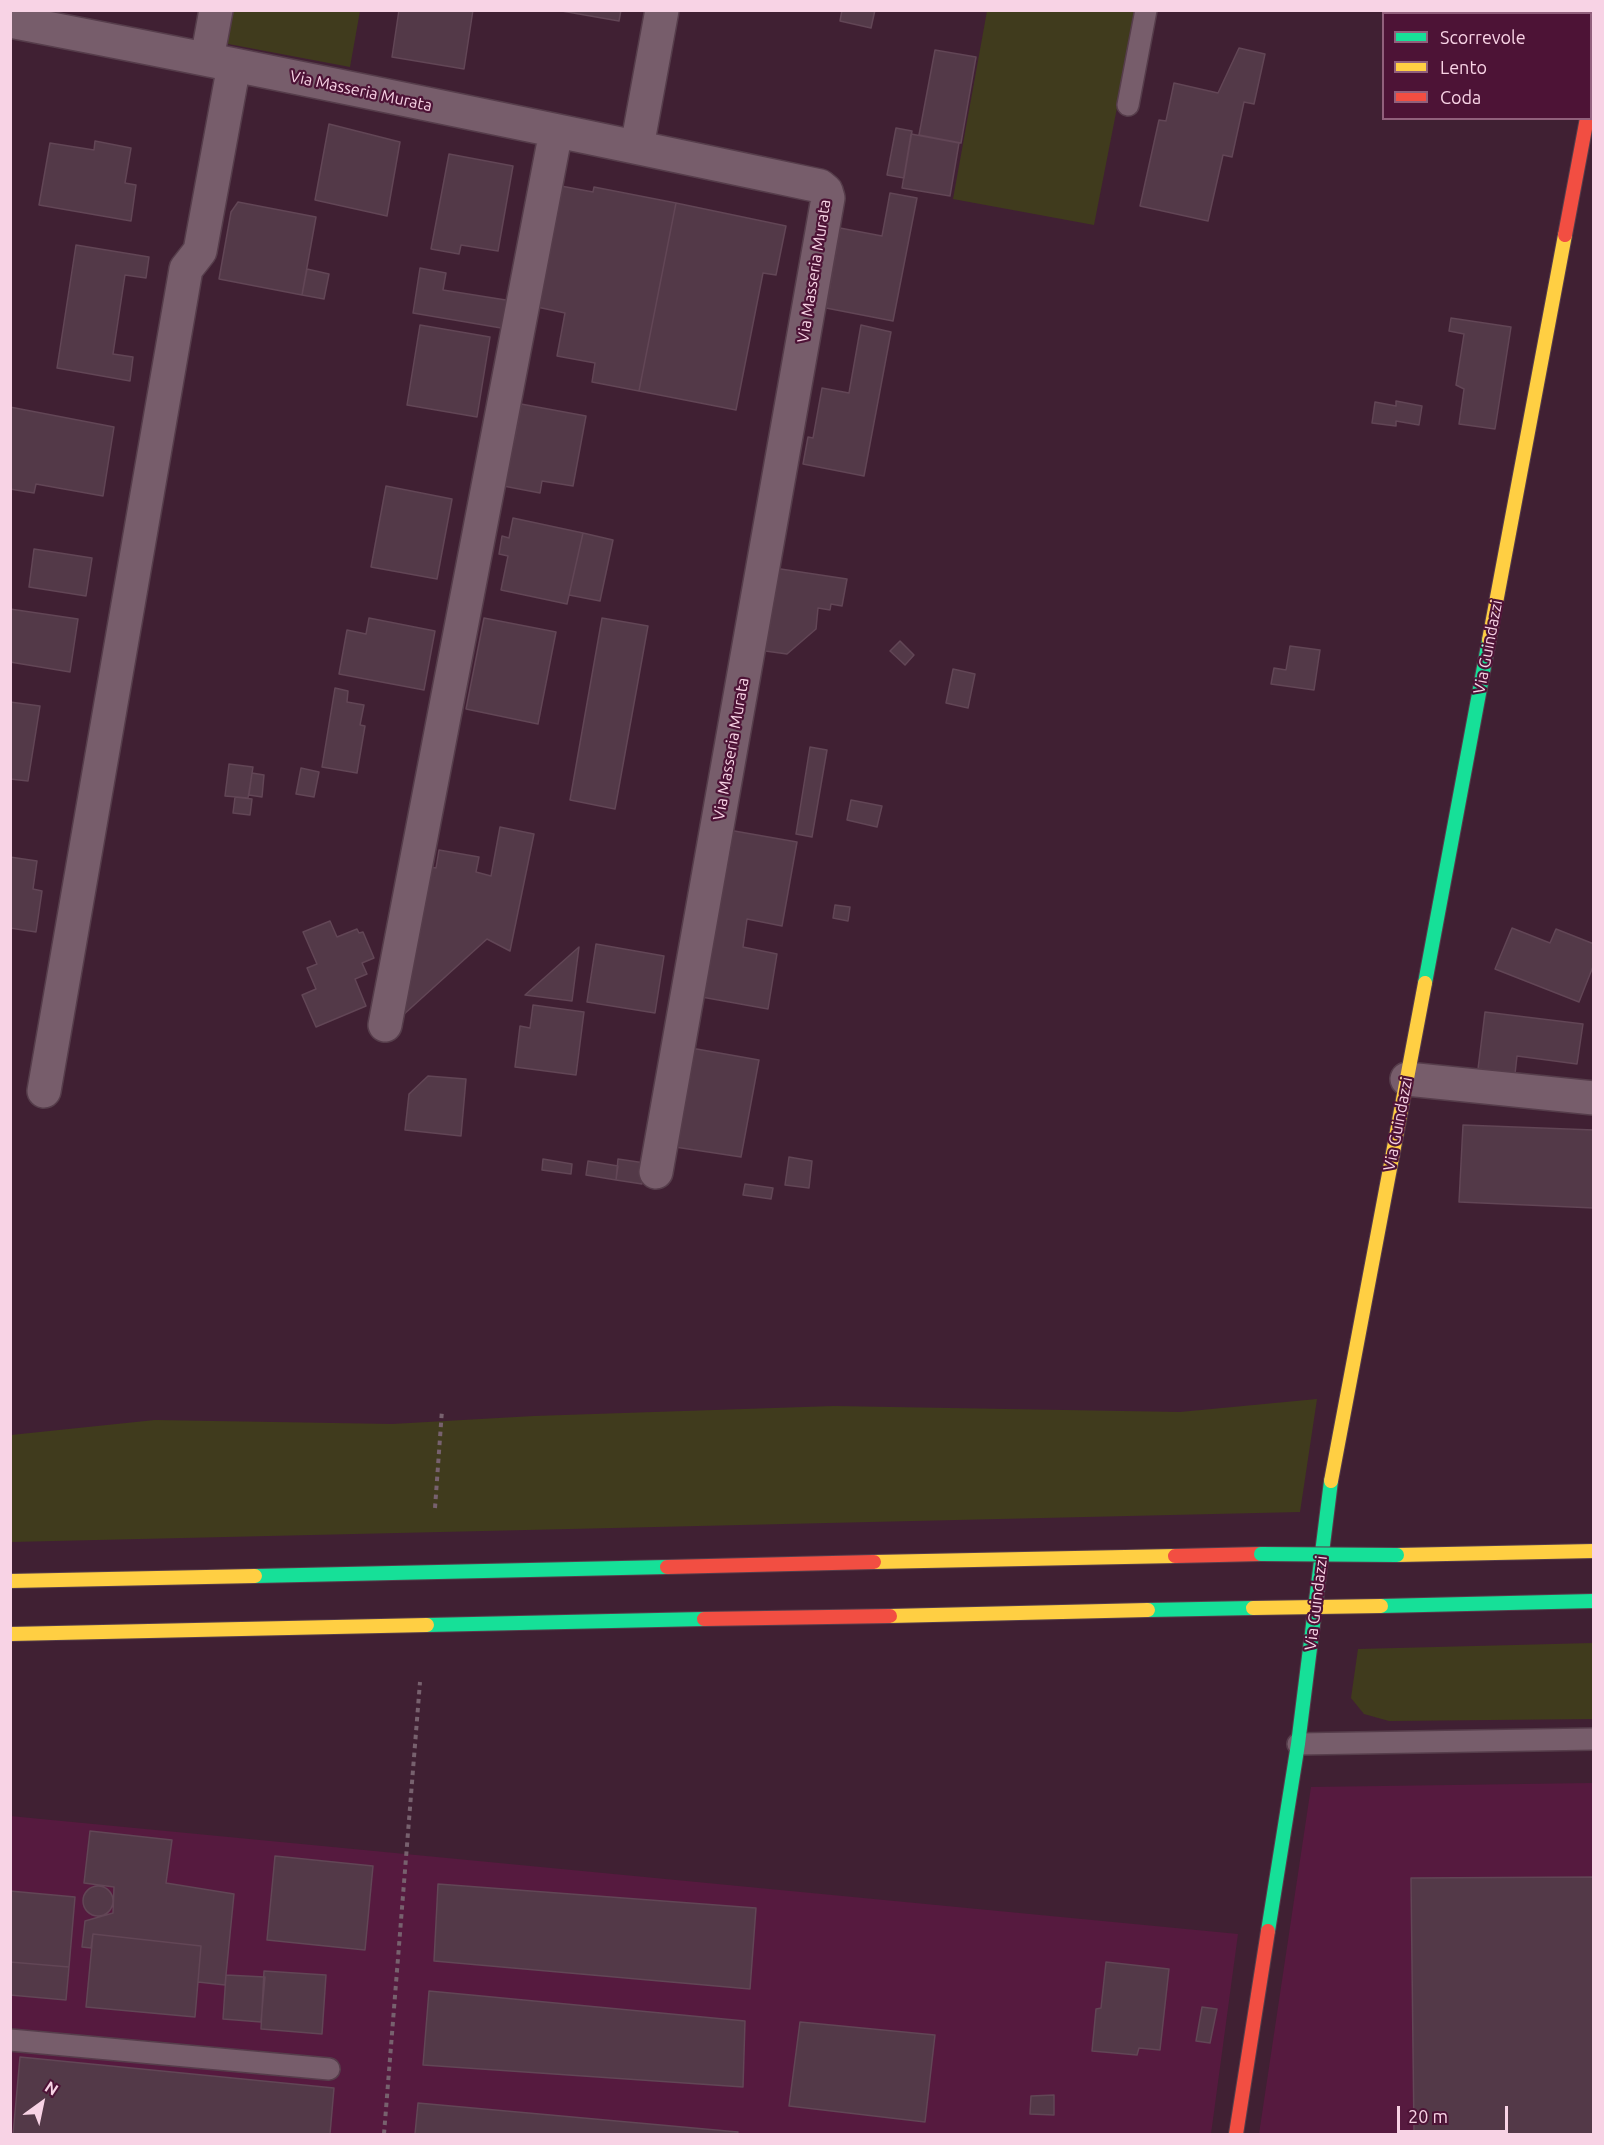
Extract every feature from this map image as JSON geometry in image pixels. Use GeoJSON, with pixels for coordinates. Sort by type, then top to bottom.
{"type":"FeatureCollection","features":[{"type":"Feature","properties":{"kind":"main road","name":"Via Guindazzi"},"geometry":{"type":"LineString","coordinates":[[1236,2134],[1298,1744],[1329,1494],[1587,120]]}},
{"type":"Feature","properties":{"kind":"main road"},"geometry":{"type":"LineString","coordinates":[[10,1581],[1261,1554],[1397,1556],[1593,1551]]}},
{"type":"Feature","properties":{"kind":"main road"},"geometry":{"type":"LineString","coordinates":[[10,1634],[1593,1601]]}},
{"type":"Feature","properties":{"kind":"street"},"geometry":{"type":"LineString","coordinates":[[44,1092],[186,269],[200,251],[221,62],[216,10]]}},
{"type":"Feature","properties":{"kind":"street"},"geometry":{"type":"LineString","coordinates":[[637,147],[662,10]]}},
{"type":"Feature","properties":{"kind":"street","name":"Via Masseria Murata"},"geometry":{"type":"LineString","coordinates":[[10,21],[637,147],[820,186],[826,191],[828,198],[656,1172]]}},
{"type":"Feature","properties":{"kind":"street"},"geometry":{"type":"LineString","coordinates":[[385,1025],[556,131]]}},
{"type":"Feature","properties":{"kind":"street"},"geometry":{"type":"LineString","coordinates":[[1407,1079],[1593,1098]]}},
{"type":"Feature","properties":{"kind":"lane"},"geometry":{"type":"LineString","coordinates":[[1128,105],[1146,10]]}},
{"type":"Feature","properties":{"kind":"lane"},"geometry":{"type":"LineString","coordinates":[[1298,1744],[1593,1739]]}},
{"type":"Feature","properties":{"kind":"lane"},"geometry":{"type":"LineString","coordinates":[[10,2040],[329,2069]]}},
{"type":"Feature","properties":{"kind":"path"},"geometry":{"type":"LineString","coordinates":[[435,1508],[442,1410]]}},
{"type":"Feature","properties":{"kind":"path"},"geometry":{"type":"LineString","coordinates":[[384,2134],[420,1682]]}},
{"type":"Feature","properties":{"kind":"shaded area"},"geometry":{"type":"Polygon","coordinates":[[[229,11],[360,11],[350,67],[223,43],[229,11]]]}},
{"type":"Feature","properties":{"kind":"shaded area"},"geometry":{"type":"Polygon","coordinates":[[[987,11],[1136,11],[1094,225],[953,199],[987,11]]]}},
{"type":"Feature","properties":{"kind":"shaded area"},"geometry":{"type":"Polygon","coordinates":[[[1317,1399],[1300,1512],[11,1542],[11,1435],[155,1420],[392,1424],[534,1416],[834,1406],[1180,1412],[1317,1399]]]}},
{"type":"Feature","properties":{"kind":"shaded area"},"geometry":{"type":"Polygon","coordinates":[[[1593,1643],[1593,1719],[1389,1721],[1364,1714],[1351,1698],[1358,1649],[1593,1643]]]}},
{"type":"Feature","properties":{"kind":"shaded area"},"geometry":{"type":"Polygon","coordinates":[[[1593,1783],[1593,2134],[1259,2134],[1311,1787],[1593,1783]]]}},
{"type":"Feature","properties":{"kind":"shaded area"},"geometry":{"type":"Polygon","coordinates":[[[10,1816],[1238,1934],[1211,2134],[11,2134],[10,1816]]]}},
{"type":"Feature","properties":{"kind":"building"},"geometry":{"type":"Polygon","coordinates":[[[399,10],[473,10],[464,69],[392,57],[399,10]]]}},
{"type":"Feature","properties":{"kind":"building"},"geometry":{"type":"Polygon","coordinates":[[[556,10],[621,10],[619,21],[556,10]]]}},
{"type":"Feature","properties":{"kind":"building"},"geometry":{"type":"Polygon","coordinates":[[[842,10],[875,10],[871,28],[840,21],[842,10]]]}},
{"type":"Feature","properties":{"kind":"building"},"geometry":{"type":"Polygon","coordinates":[[[1478,10],[1520,10],[1520,12],[1478,10]]]}},
{"type":"Feature","properties":{"kind":"building"},"geometry":{"type":"Polygon","coordinates":[[[1239,48],[1265,54],[1254,104],[1244,102],[1232,157],[1223,155],[1208,221],[1140,206],[1159,120],[1166,121],[1174,83],[1218,93],[1239,48]]]}},
{"type":"Feature","properties":{"kind":"building"},"geometry":{"type":"Polygon","coordinates":[[[935,50],[976,57],[961,143],[919,135],[935,50]]]}},
{"type":"Feature","properties":{"kind":"building"},"geometry":{"type":"Polygon","coordinates":[[[329,124],[400,142],[387,216],[315,200],[329,124]]]}},
{"type":"Feature","properties":{"kind":"building"},"geometry":{"type":"Polygon","coordinates":[[[896,128],[912,131],[904,178],[887,175],[896,128]]]}},
{"type":"Feature","properties":{"kind":"building"},"geometry":{"type":"Polygon","coordinates":[[[911,134],[959,143],[950,196],[902,188],[911,134]]]}},
{"type":"Feature","properties":{"kind":"building"},"geometry":{"type":"Polygon","coordinates":[[[95,141],[131,148],[125,183],[136,185],[131,221],[39,205],[50,143],[94,150],[95,141]]]}},
{"type":"Feature","properties":{"kind":"building"},"geometry":{"type":"Polygon","coordinates":[[[449,154],[513,166],[498,251],[461,245],[459,254],[431,249],[449,154]]]}},
{"type":"Feature","properties":{"kind":"building"},"geometry":{"type":"Polygon","coordinates":[[[561,186],[593,192],[594,187],[676,203],[639,391],[592,382],[595,363],[557,356],[565,313],[537,307],[561,186]]]}},
{"type":"Feature","properties":{"kind":"building"},"geometry":{"type":"Polygon","coordinates":[[[890,193],[917,198],[893,321],[826,308],[840,228],[882,236],[890,193]]]}},
{"type":"Feature","properties":{"kind":"building"},"geometry":{"type":"Polygon","coordinates":[[[238,202],[316,217],[302,295],[219,279],[231,212],[238,202]]]}},
{"type":"Feature","properties":{"kind":"building"},"geometry":{"type":"Polygon","coordinates":[[[676,203],[786,226],[776,275],[763,273],[736,410],[639,391],[676,203]]]}},
{"type":"Feature","properties":{"kind":"building"},"geometry":{"type":"Polygon","coordinates":[[[76,245],[149,257],[146,278],[125,275],[113,354],[133,357],[130,381],[57,368],[76,245]]]}},
{"type":"Feature","properties":{"kind":"building"},"geometry":{"type":"Polygon","coordinates":[[[420,268],[446,273],[443,290],[512,301],[507,329],[413,313],[420,268]]]}},
{"type":"Feature","properties":{"kind":"building"},"geometry":{"type":"Polygon","coordinates":[[[307,269],[329,274],[324,299],[302,295],[307,269]]]}},
{"type":"Feature","properties":{"kind":"building"},"geometry":{"type":"Polygon","coordinates":[[[1451,318],[1511,327],[1495,429],[1459,424],[1464,389],[1456,385],[1464,334],[1449,331],[1451,318]]]}},
{"type":"Feature","properties":{"kind":"building"},"geometry":{"type":"Polygon","coordinates":[[[420,325],[490,337],[477,417],[407,405],[420,325]]]}},
{"type":"Feature","properties":{"kind":"building"},"geometry":{"type":"Polygon","coordinates":[[[861,325],[891,332],[864,476],[803,464],[808,437],[813,438],[822,388],[849,393],[861,325]]]}},
{"type":"Feature","properties":{"kind":"building"},"geometry":{"type":"Polygon","coordinates":[[[1396,401],[1422,406],[1419,425],[1396,421],[1396,426],[1372,423],[1375,402],[1396,406],[1396,401]]]}},
{"type":"Feature","properties":{"kind":"building"},"geometry":{"type":"Polygon","coordinates":[[[521,404],[586,416],[573,486],[542,481],[540,493],[493,484],[501,440],[514,442],[521,404]]]}},
{"type":"Feature","properties":{"kind":"building"},"geometry":{"type":"Polygon","coordinates":[[[10,407],[114,427],[103,496],[36,484],[34,493],[10,489],[10,407]]]}},
{"type":"Feature","properties":{"kind":"building"},"geometry":{"type":"Polygon","coordinates":[[[386,486],[452,499],[437,579],[371,567],[386,486]]]}},
{"type":"Feature","properties":{"kind":"building"},"geometry":{"type":"Polygon","coordinates":[[[513,518],[583,533],[567,604],[501,590],[508,556],[499,554],[502,536],[509,538],[513,518]]]}},
{"type":"Feature","properties":{"kind":"building"},"geometry":{"type":"Polygon","coordinates":[[[583,533],[613,540],[600,601],[569,595],[583,533]]]}},
{"type":"Feature","properties":{"kind":"building"},"geometry":{"type":"Polygon","coordinates":[[[34,549],[92,558],[86,596],[29,587],[34,549]]]}},
{"type":"Feature","properties":{"kind":"building"},"geometry":{"type":"Polygon","coordinates":[[[774,568],[847,579],[842,606],[831,604],[830,610],[818,608],[816,629],[787,654],[758,650],[774,568]]]}},
{"type":"Feature","properties":{"kind":"building"},"geometry":{"type":"Polygon","coordinates":[[[10,609],[78,619],[70,672],[10,662],[10,609]]]}},
{"type":"Feature","properties":{"kind":"building"},"geometry":{"type":"Polygon","coordinates":[[[369,618],[435,631],[424,690],[339,674],[347,630],[366,634],[369,618]]]}},
{"type":"Feature","properties":{"kind":"building"},"geometry":{"type":"Polygon","coordinates":[[[484,618],[556,632],[538,724],[466,709],[484,618]]]}},
{"type":"Feature","properties":{"kind":"building"},"geometry":{"type":"Polygon","coordinates":[[[602,618],[648,626],[615,809],[570,800],[602,618]]]}},
{"type":"Feature","properties":{"kind":"building"},"geometry":{"type":"Polygon","coordinates":[[[900,641],[914,655],[905,665],[890,651],[900,641]]]}},
{"type":"Feature","properties":{"kind":"building"},"geometry":{"type":"Polygon","coordinates":[[[1290,646],[1320,650],[1314,690],[1271,684],[1274,668],[1286,670],[1290,646]]]}},
{"type":"Feature","properties":{"kind":"building"},"geometry":{"type":"Polygon","coordinates":[[[953,669],[975,674],[968,708],[946,703],[953,669]]]}},
{"type":"Feature","properties":{"kind":"building"},"geometry":{"type":"Polygon","coordinates":[[[335,688],[348,691],[347,702],[364,705],[360,725],[365,726],[357,773],[322,767],[335,688]]]}},
{"type":"Feature","properties":{"kind":"building"},"geometry":{"type":"Polygon","coordinates":[[[10,702],[40,706],[28,781],[10,779],[10,702]]]}},
{"type":"Feature","properties":{"kind":"building"},"geometry":{"type":"Polygon","coordinates":[[[810,747],[827,750],[812,837],[796,834],[810,747]]]}},
{"type":"Feature","properties":{"kind":"building"},"geometry":{"type":"Polygon","coordinates":[[[229,764],[253,767],[248,798],[225,796],[229,764]]]}},
{"type":"Feature","properties":{"kind":"building"},"geometry":{"type":"Polygon","coordinates":[[[301,768],[319,772],[314,797],[296,794],[301,768]]]}},
{"type":"Feature","properties":{"kind":"building"},"geometry":{"type":"Polygon","coordinates":[[[252,773],[264,775],[262,797],[249,795],[252,773]]]}},
{"type":"Feature","properties":{"kind":"building"},"geometry":{"type":"Polygon","coordinates":[[[235,797],[252,799],[250,815],[233,813],[235,797]]]}},
{"type":"Feature","properties":{"kind":"building"},"geometry":{"type":"Polygon","coordinates":[[[851,800],[882,806],[877,827],[847,820],[851,800]]]}},
{"type":"Feature","properties":{"kind":"building"},"geometry":{"type":"Polygon","coordinates":[[[500,827],[534,834],[510,951],[487,939],[402,1016],[430,867],[436,868],[439,850],[479,857],[476,872],[491,876],[500,827]]]}},
{"type":"Feature","properties":{"kind":"building"},"geometry":{"type":"Polygon","coordinates":[[[723,829],[797,842],[782,926],[747,919],[743,947],[777,954],[768,1009],[696,996],[723,829]]]}},
{"type":"Feature","properties":{"kind":"building"},"geometry":{"type":"Polygon","coordinates":[[[10,857],[37,861],[33,889],[42,891],[36,932],[10,928],[10,857]]]}},
{"type":"Feature","properties":{"kind":"building"},"geometry":{"type":"Polygon","coordinates":[[[835,905],[850,907],[848,921],[833,918],[835,905]]]}},
{"type":"Feature","properties":{"kind":"building"},"geometry":{"type":"Polygon","coordinates":[[[330,921],[337,937],[357,929],[359,933],[363,932],[374,958],[362,963],[367,974],[355,979],[366,1006],[316,1027],[302,995],[316,989],[307,968],[317,964],[303,932],[330,921]]]}},
{"type":"Feature","properties":{"kind":"building"},"geometry":{"type":"Polygon","coordinates":[[[1512,928],[1550,943],[1556,929],[1594,944],[1594,964],[1579,1002],[1495,969],[1512,928]]]}},
{"type":"Feature","properties":{"kind":"building"},"geometry":{"type":"Polygon","coordinates":[[[596,944],[664,956],[655,1013],[587,1002],[596,944]]]}},
{"type":"Feature","properties":{"kind":"building"},"geometry":{"type":"Polygon","coordinates":[[[579,947],[572,1001],[525,995],[579,947]]]}},
{"type":"Feature","properties":{"kind":"building"},"geometry":{"type":"Polygon","coordinates":[[[533,1005],[584,1012],[576,1075],[515,1067],[520,1026],[530,1028],[533,1005]]]}},
{"type":"Feature","properties":{"kind":"building"},"geometry":{"type":"Polygon","coordinates":[[[1485,1012],[1583,1024],[1577,1064],[1517,1056],[1515,1074],[1478,1069],[1485,1012]]]}},
{"type":"Feature","properties":{"kind":"building"},"geometry":{"type":"Polygon","coordinates":[[[691,1048],[759,1060],[741,1157],[675,1147],[691,1048]]]}},
{"type":"Feature","properties":{"kind":"building"},"geometry":{"type":"Polygon","coordinates":[[[428,1076],[466,1079],[461,1136],[405,1130],[409,1094],[428,1076]]]}},
{"type":"Feature","properties":{"kind":"building"},"geometry":{"type":"Polygon","coordinates":[[[1463,1125],[1594,1130],[1594,1208],[1459,1202],[1463,1125]]]}},
{"type":"Feature","properties":{"kind":"building"},"geometry":{"type":"Polygon","coordinates":[[[789,1157],[812,1161],[809,1188],[785,1185],[789,1157]]]}},
{"type":"Feature","properties":{"kind":"building"},"geometry":{"type":"Polygon","coordinates":[[[543,1159],[572,1164],[571,1174],[542,1170],[543,1159]]]}},
{"type":"Feature","properties":{"kind":"building"},"geometry":{"type":"Polygon","coordinates":[[[618,1159],[645,1163],[642,1184],[616,1180],[618,1159]]]}},
{"type":"Feature","properties":{"kind":"building"},"geometry":{"type":"Polygon","coordinates":[[[588,1161],[618,1166],[616,1180],[586,1175],[588,1161]]]}},
{"type":"Feature","properties":{"kind":"building"},"geometry":{"type":"Polygon","coordinates":[[[745,1184],[773,1188],[771,1199],[743,1195],[745,1184]]]}},
{"type":"Feature","properties":{"kind":"building"},"geometry":{"type":"Polygon","coordinates":[[[90,1831],[172,1840],[166,1883],[234,1894],[225,1985],[198,1982],[201,1946],[93,1934],[91,1948],[82,1947],[85,1921],[113,1913],[114,1887],[84,1883],[90,1831]]]}},
{"type":"Feature","properties":{"kind":"building"},"geometry":{"type":"Polygon","coordinates":[[[275,1856],[373,1866],[365,1950],[267,1940],[275,1856]]]}},
{"type":"Feature","properties":{"kind":"building"},"geometry":{"type":"Polygon","coordinates":[[[1594,1877],[1594,2134],[1414,2134],[1411,1878],[1594,1877]]]}},
{"type":"Feature","properties":{"kind":"building"},"geometry":{"type":"Polygon","coordinates":[[[438,1884],[756,1908],[750,1989],[434,1961],[438,1884]]]}},
{"type":"Feature","properties":{"kind":"building"},"geometry":{"type":"Polygon","coordinates":[[[98,1886],[104,1887],[112,1895],[112,1907],[104,1915],[98,1916],[92,1915],[84,1907],[83,1901],[84,1895],[92,1887],[98,1886]]]}},
{"type":"Feature","properties":{"kind":"building"},"geometry":{"type":"Polygon","coordinates":[[[10,1891],[75,1897],[69,1967],[10,1962],[10,1891]]]}},
{"type":"Feature","properties":{"kind":"building"},"geometry":{"type":"Polygon","coordinates":[[[93,1934],[201,1946],[195,2017],[86,2007],[93,1934]]]}},
{"type":"Feature","properties":{"kind":"building"},"geometry":{"type":"Polygon","coordinates":[[[10,1962],[69,1967],[66,2000],[10,1995],[10,1962]]]}},
{"type":"Feature","properties":{"kind":"building"},"geometry":{"type":"Polygon","coordinates":[[[1106,1962],[1169,1969],[1160,2050],[1139,2048],[1137,2055],[1092,2051],[1096,2009],[1101,2008],[1106,1962]]]}},
{"type":"Feature","properties":{"kind":"building"},"geometry":{"type":"Polygon","coordinates":[[[264,1971],[326,1975],[322,2034],[261,2029],[264,1971]]]}},
{"type":"Feature","properties":{"kind":"building"},"geometry":{"type":"Polygon","coordinates":[[[226,1975],[265,1977],[261,2022],[223,2019],[226,1975]]]}},
{"type":"Feature","properties":{"kind":"building"},"geometry":{"type":"Polygon","coordinates":[[[429,1991],[745,2021],[743,2087],[423,2065],[429,1991]]]}},
{"type":"Feature","properties":{"kind":"building"},"geometry":{"type":"Polygon","coordinates":[[[1202,2007],[1217,2009],[1210,2043],[1196,2041],[1202,2007]]]}},
{"type":"Feature","properties":{"kind":"building"},"geometry":{"type":"Polygon","coordinates":[[[800,2022],[935,2035],[925,2122],[789,2106],[800,2022]]]}},
{"type":"Feature","properties":{"kind":"building"},"geometry":{"type":"Polygon","coordinates":[[[20,2057],[334,2088],[330,2134],[13,2134],[20,2057]]]}},
{"type":"Feature","properties":{"kind":"building"},"geometry":{"type":"Polygon","coordinates":[[[1054,2095],[1054,2115],[1030,2114],[1031,2096],[1054,2095]]]}},
{"type":"Feature","properties":{"kind":"building"},"geometry":{"type":"Polygon","coordinates":[[[418,2103],[738,2132],[737,2134],[415,2134],[418,2103]]]}},
{"type":"Feature","properties":{"kind":"traffic: fast"},"geometry":{"type":"LineString","coordinates":[[1425,983],[1489,640]]}},
{"type":"Feature","properties":{"kind":"traffic: fast"},"geometry":{"type":"LineString","coordinates":[[1268,1931],[1298,1744],[1331,1481]]}},
{"type":"Feature","properties":{"kind":"traffic: fast"},"geometry":{"type":"LineString","coordinates":[[1261,1554],[1397,1555]]}},
{"type":"Feature","properties":{"kind":"traffic: fast"},"geometry":{"type":"LineString","coordinates":[[255,1576],[667,1567]]}},
{"type":"Feature","properties":{"kind":"traffic: fast"},"geometry":{"type":"LineString","coordinates":[[1381,1606],[1594,1601]]}},
{"type":"Feature","properties":{"kind":"traffic: fast"},"geometry":{"type":"LineString","coordinates":[[1148,1610],[1253,1608]]}},
{"type":"Feature","properties":{"kind":"traffic: fast"},"geometry":{"type":"LineString","coordinates":[[427,1625],[704,1619]]}},
{"type":"Feature","properties":{"kind":"traffic: slow"},"geometry":{"type":"LineString","coordinates":[[1489,640],[1565,235]]}},
{"type":"Feature","properties":{"kind":"traffic: slow"},"geometry":{"type":"LineString","coordinates":[[1331,1481],[1425,983]]}},
{"type":"Feature","properties":{"kind":"traffic: slow"},"geometry":{"type":"LineString","coordinates":[[1397,1555],[1594,1551]]}},
{"type":"Feature","properties":{"kind":"traffic: slow"},"geometry":{"type":"LineString","coordinates":[[874,1562],[1175,1556]]}},
{"type":"Feature","properties":{"kind":"traffic: slow"},"geometry":{"type":"LineString","coordinates":[[10,1581],[255,1576]]}},
{"type":"Feature","properties":{"kind":"traffic: slow"},"geometry":{"type":"LineString","coordinates":[[1253,1608],[1381,1606]]}},
{"type":"Feature","properties":{"kind":"traffic: slow"},"geometry":{"type":"LineString","coordinates":[[890,1616],[1148,1610]]}},
{"type":"Feature","properties":{"kind":"traffic: slow"},"geometry":{"type":"LineString","coordinates":[[10,1634],[427,1625]]}},
{"type":"Feature","properties":{"kind":"traffic: jam"},"geometry":{"type":"LineString","coordinates":[[1565,235],[1587,120]]}},
{"type":"Feature","properties":{"kind":"traffic: jam"},"geometry":{"type":"LineString","coordinates":[[1175,1556],[1261,1554]]}},
{"type":"Feature","properties":{"kind":"traffic: jam"},"geometry":{"type":"LineString","coordinates":[[667,1567],[874,1562]]}},
{"type":"Feature","properties":{"kind":"traffic: jam"},"geometry":{"type":"LineString","coordinates":[[704,1619],[890,1616]]}},
{"type":"Feature","properties":{"kind":"traffic: jam"},"geometry":{"type":"LineString","coordinates":[[1236,2134],[1268,1931]]}}]}
